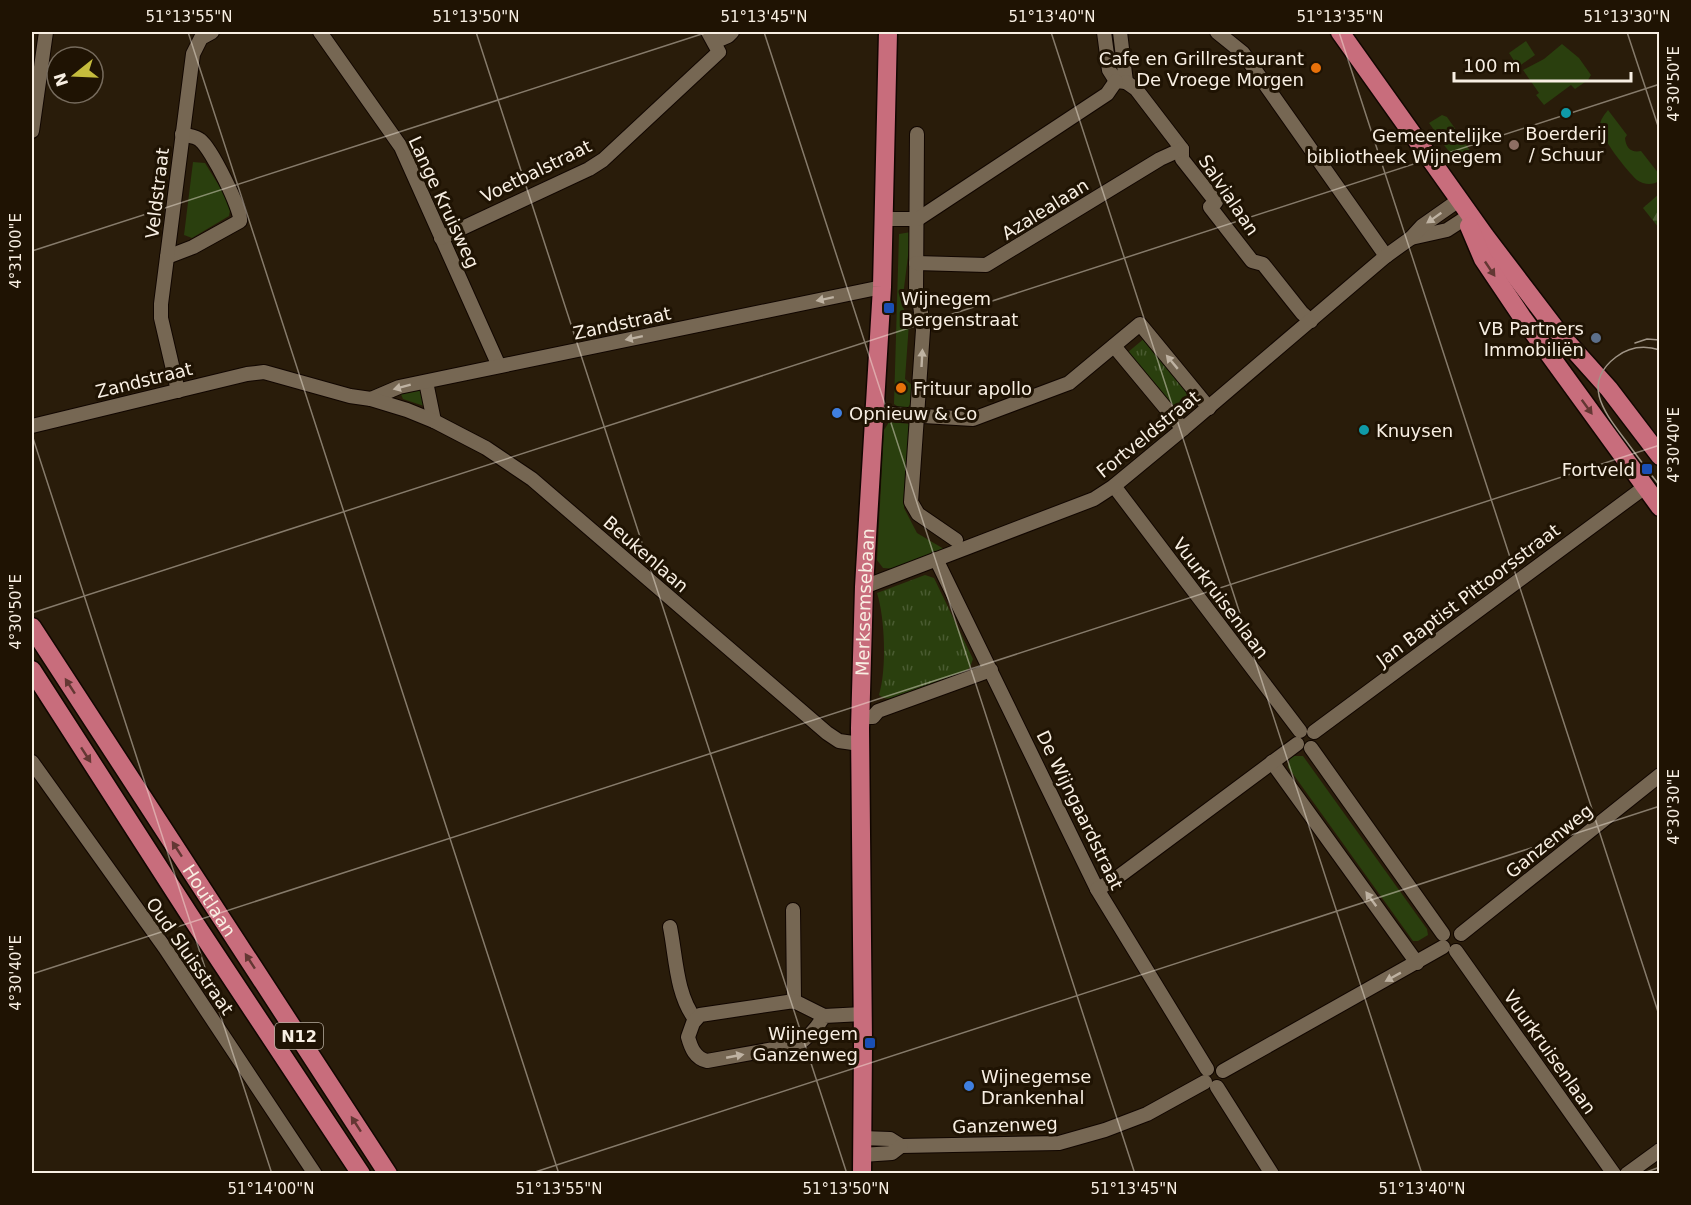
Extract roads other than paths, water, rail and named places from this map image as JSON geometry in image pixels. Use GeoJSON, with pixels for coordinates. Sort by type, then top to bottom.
{"type":"FeatureCollection","features":[{"type":"Feature","properties":{"kind":"main road","name":"Merksemsebaan"},"geometry":{"type":"LineString","coordinates":[[862,1156],[860,744],[864,587],[882,287],[888,32]]}},
{"type":"Feature","properties":{"kind":"main road"},"geometry":{"type":"LineString","coordinates":[[1340,32],[1459,200],[1558,332],[1609,389],[1659,456]]}},
{"type":"Feature","properties":{"kind":"main road"},"geometry":{"type":"LineString","coordinates":[[1470,215],[1469,228],[1483,259],[1659,507]]}},
{"type":"Feature","properties":{"kind":"main road"},"geometry":{"type":"LineString","coordinates":[[1522,317],[1538,304]]}},
{"type":"Feature","properties":{"kind":"main road","name":"Houtlaan"},"geometry":{"type":"LineString","coordinates":[[32,627],[388,1173]]}},
{"type":"Feature","properties":{"kind":"main road","name":"Houtlaan"},"geometry":{"type":"LineString","coordinates":[[32,670],[193,921],[361,1173]]}},
{"type":"Feature","properties":{"kind":"main road"},"geometry":{"type":"LineString","coordinates":[[336,1136],[349,1173]]}},
{"type":"Feature","properties":{"kind":"street"},"geometry":{"type":"LineString","coordinates":[[32,131],[46,32]]}},
{"type":"Feature","properties":{"kind":"street","name":"Veldstraat"},"geometry":{"type":"LineString","coordinates":[[178,391],[161,318],[161,304],[193,54],[201,38],[212,32]]}},
{"type":"Feature","properties":{"kind":"street","name":"Lange Kruisweg"},"geometry":{"type":"LineString","coordinates":[[320,32],[401,147],[499,366]]}},
{"type":"Feature","properties":{"kind":"street","name":"Voetbalstraat"},"geometry":{"type":"LineString","coordinates":[[441,238],[589,169],[603,160],[714,42],[732,32]]}},
{"type":"Feature","properties":{"kind":"street"},"geometry":{"type":"LineString","coordinates":[[1104,32],[1109,70],[1121,82]]}},
{"type":"Feature","properties":{"kind":"street"},"geometry":{"type":"LineString","coordinates":[[1120,32],[1121,82]]}},
{"type":"Feature","properties":{"kind":"street"},"geometry":{"type":"LineString","coordinates":[[1217,32],[1243,53],[1386,256]]}},
{"type":"Feature","properties":{"kind":"street"},"geometry":{"type":"LineString","coordinates":[[883,219],[918,219],[1107,94],[1121,82]]}},
{"type":"Feature","properties":{"kind":"street","name":"Salvialaan"},"geometry":{"type":"LineString","coordinates":[[1121,82],[1136,89],[1182,149],[1182,159],[1216,202],[1210,207],[1252,261],[1263,264],[1311,321]]}},
{"type":"Feature","properties":{"kind":"street","name":"Veldstraat"},"geometry":{"type":"LineString","coordinates":[[167,257],[223,232],[240,221],[241,216],[207,148],[199,138],[182,134]]}},
{"type":"Feature","properties":{"kind":"street"},"geometry":{"type":"LineString","coordinates":[[917,134],[916,292],[923,330],[911,502],[918,514],[956,540]]}},
{"type":"Feature","properties":{"kind":"street","name":"Azalealaan"},"geometry":{"type":"LineString","coordinates":[[916,263],[986,265],[1160,159],[1182,149]]}},
{"type":"Feature","properties":{"kind":"street","name":"Fortveldstraat"},"geometry":{"type":"LineString","coordinates":[[864,587],[1094,499],[1114,486],[1386,256],[1411,238],[1422,226],[1459,200]]}},
{"type":"Feature","properties":{"kind":"street","name":"Fortveldstraat"},"geometry":{"type":"LineString","coordinates":[[1411,238],[1447,230],[1470,215]]}},
{"type":"Feature","properties":{"kind":"street","name":"Zandstraat"},"geometry":{"type":"LineString","coordinates":[[371,399],[399,387],[882,287]]}},
{"type":"Feature","properties":{"kind":"street"},"geometry":{"type":"LineString","coordinates":[[874,413],[973,419],[1069,383],[1140,324],[1209,408]]}},
{"type":"Feature","properties":{"kind":"street"},"geometry":{"type":"LineString","coordinates":[[1114,346],[1183,429]]}},
{"type":"Feature","properties":{"kind":"street","name":"Zandstraat"},"geometry":{"type":"LineString","coordinates":[[32,426],[247,374],[264,372],[350,396],[371,399],[434,421]]}},
{"type":"Feature","properties":{"kind":"street"},"geometry":{"type":"LineString","coordinates":[[426,382],[434,421]]}},
{"type":"Feature","properties":{"kind":"street","name":"Beukenlaan"},"geometry":{"type":"LineString","coordinates":[[434,421],[486,448],[532,479],[827,733],[838,741],[860,744]]}},
{"type":"Feature","properties":{"kind":"street","name":"Vuurkruisenlaan"},"geometry":{"type":"LineString","coordinates":[[1114,486],[1304,736],[1305,749],[1311,748],[1448,944],[1614,1173]]}},
{"type":"Feature","properties":{"kind":"street","name":"Jan Baptist Pittoorsstraat"},"geometry":{"type":"LineString","coordinates":[[1097,889],[1114,880],[1304,736],[1645,487]]}},
{"type":"Feature","properties":{"kind":"street","name":"De Wijngaardstraat"},"geometry":{"type":"LineString","coordinates":[[936,559],[1097,889],[1210,1079],[1272,1173]]}},
{"type":"Feature","properties":{"kind":"street"},"geometry":{"type":"LineString","coordinates":[[861,717],[873,717],[879,711],[990,670]]}},
{"type":"Feature","properties":{"kind":"street","name":"Oud Sluisstraat"},"geometry":{"type":"LineString","coordinates":[[32,762],[165,948],[315,1173]]}},
{"type":"Feature","properties":{"kind":"street"},"geometry":{"type":"LineString","coordinates":[[1272,762],[1417,963]]}},
{"type":"Feature","properties":{"kind":"street","name":"Ganzenweg"},"geometry":{"type":"LineString","coordinates":[[1448,944],[1464,942],[1461,934],[1659,776]]}},
{"type":"Feature","properties":{"kind":"street"},"geometry":{"type":"LineString","coordinates":[[793,910],[794,1001]]}},
{"type":"Feature","properties":{"kind":"street"},"geometry":{"type":"LineString","coordinates":[[670,927],[682,990],[687,1008],[695,1019]]}},
{"type":"Feature","properties":{"kind":"street"},"geometry":{"type":"LineString","coordinates":[[1210,1079],[1224,1081],[1223,1071],[1448,944]]}},
{"type":"Feature","properties":{"kind":"street"},"geometry":{"type":"LineString","coordinates":[[824,1016],[818,1027],[795,1045],[707,1061],[700,1058],[690,1045],[688,1037],[695,1019],[700,1015],[794,1001],[824,1016],[863,1014]]}},
{"type":"Feature","properties":{"kind":"street","name":"Ganzenweg"},"geometry":{"type":"LineString","coordinates":[[862,1156],[892,1153],[901,1146],[1059,1143],[1105,1130],[1147,1114],[1210,1079]]}},
{"type":"Feature","properties":{"kind":"street"},"geometry":{"type":"LineString","coordinates":[[1628,1173],[1659,1150]]}},
{"type":"Feature","properties":{"kind":"tram line"},"geometry":{"type":"LineString","coordinates":[[1635,343],[1647,339],[1660,340]]}},
{"type":"Feature","properties":{"kind":"tram line"},"geometry":{"type":"LineString","coordinates":[[1660,350],[1637,348],[1616,357],[1605,367],[1598,388],[1600,399],[1611,420],[1660,486]]}},
{"type":"Feature","properties":{"kind":"place","name":"Cafe en Grillrestaurant De Vroege Morgen"},"geometry":{"type":"Point","coordinates":[1316,68]}},
{"type":"Feature","properties":{"kind":"place","name":"Boerderij / Schuur"},"geometry":{"type":"Point","coordinates":[1566,113]}},
{"type":"Feature","properties":{"kind":"place","name":"Gemeentelijke bibliotheek Wijnegem"},"geometry":{"type":"Point","coordinates":[1514,145]}},
{"type":"Feature","properties":{"kind":"place","name":"Wijnegem Bergenstraat"},"geometry":{"type":"Point","coordinates":[889,308]}},
{"type":"Feature","properties":{"kind":"place","name":"VB Partners Immobiliën"},"geometry":{"type":"Point","coordinates":[1596,338]}},
{"type":"Feature","properties":{"kind":"place","name":"Frituur apollo"},"geometry":{"type":"Point","coordinates":[901,388]}},
{"type":"Feature","properties":{"kind":"place","name":"Opnieuw & Co"},"geometry":{"type":"Point","coordinates":[837,413]}},
{"type":"Feature","properties":{"kind":"place","name":"Knuysen"},"geometry":{"type":"Point","coordinates":[1364,430]}},
{"type":"Feature","properties":{"kind":"place","name":"Fortveld"},"geometry":{"type":"Point","coordinates":[1647,469]}},
{"type":"Feature","properties":{"kind":"place","name":"Wijnegem Ganzenweg"},"geometry":{"type":"Point","coordinates":[870,1043]}},
{"type":"Feature","properties":{"kind":"place","name":"Wijnegemse Drankenhal"},"geometry":{"type":"Point","coordinates":[969,1086]}}]}
